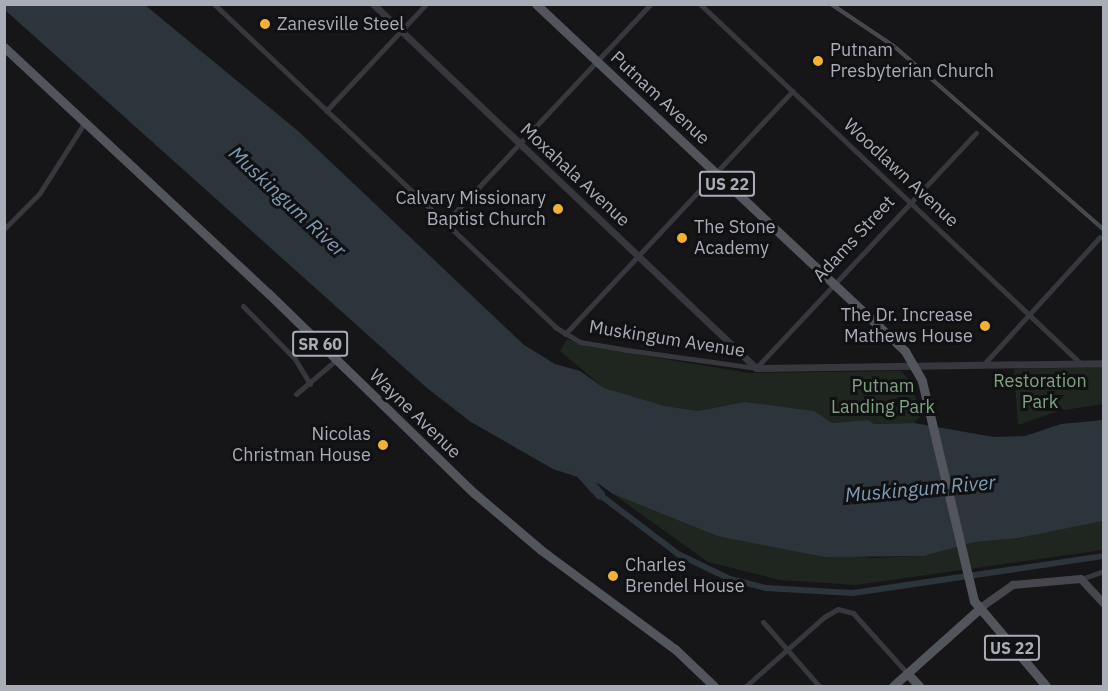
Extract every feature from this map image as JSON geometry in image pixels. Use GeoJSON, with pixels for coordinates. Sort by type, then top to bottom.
{"type":"FeatureCollection","features":[{"type":"Feature","properties":{"kind":"main road","name":"Putnam Avenue"},"geometry":{"type":"LineString","coordinates":[[536,4],[905,351],[915,366],[925,394],[970,591],[979,609]]}},
{"type":"Feature","properties":{"kind":"main road","name":"Wayne Avenue"},"geometry":{"type":"LineString","coordinates":[[4,47],[513,528],[675,649],[714,687]]}},
{"type":"Feature","properties":{"kind":"main road"},"geometry":{"type":"LineString","coordinates":[[979,609],[1013,585],[1081,579],[1104,604]]}},
{"type":"Feature","properties":{"kind":"main road","name":"US 22"},"geometry":{"type":"LineString","coordinates":[[907,673],[979,609],[1046,687]]}},
{"type":"Feature","properties":{"kind":"main road"},"geometry":{"type":"LineString","coordinates":[[893,687],[907,673],[919,687]]}},
{"type":"Feature","properties":{"kind":"street","name":"Muskingum Avenue"},"geometry":{"type":"LineString","coordinates":[[214,4],[565,334],[580,342],[756,368],[1104,363]]}},
{"type":"Feature","properties":{"kind":"street","name":"Moxahala Avenue"},"geometry":{"type":"LineString","coordinates":[[372,4],[756,368]]}},
{"type":"Feature","properties":{"kind":"street"},"geometry":{"type":"LineString","coordinates":[[326,111],[426,4]]}},
{"type":"Feature","properties":{"kind":"street"},"geometry":{"type":"LineString","coordinates":[[445,223],[651,4]]}},
{"type":"Feature","properties":{"kind":"street","name":"Woodlawn Avenue"},"geometry":{"type":"LineString","coordinates":[[700,4],[1080,363]]}},
{"type":"Feature","properties":{"kind":"street"},"geometry":{"type":"LineString","coordinates":[[565,334],[792,91]]}},
{"type":"Feature","properties":{"kind":"street"},"geometry":{"type":"LineString","coordinates":[[4,229],[39,194],[85,122]]}},
{"type":"Feature","properties":{"kind":"street","name":"Adams Street"},"geometry":{"type":"LineString","coordinates":[[756,368],[976,133]]}},
{"type":"Feature","properties":{"kind":"street"},"geometry":{"type":"LineString","coordinates":[[982,365],[1100,237]]}},
{"type":"Feature","properties":{"kind":"street"},"geometry":{"type":"LineString","coordinates":[[243,306],[295,359],[310,384]]}},
{"type":"Feature","properties":{"kind":"street"},"geometry":{"type":"LineString","coordinates":[[296,394],[336,360]]}},
{"type":"Feature","properties":{"kind":"street"},"geometry":{"type":"LineString","coordinates":[[1081,579],[1104,571]]}},
{"type":"Feature","properties":{"kind":"street"},"geometry":{"type":"LineString","coordinates":[[746,687],[827,614],[842,609],[853,614],[907,673]]}},
{"type":"Feature","properties":{"kind":"street"},"geometry":{"type":"LineString","coordinates":[[763,622],[819,687]]}},
{"type":"Feature","properties":{"kind":"green space","name":"Putnam Landing Park"},"geometry":{"type":"Polygon","coordinates":[[[567,339],[585,346],[749,373],[900,371],[912,382],[920,417],[914,423],[874,424],[868,420],[831,423],[826,418],[744,402],[698,411],[665,406],[604,388],[560,351],[567,339]]]}},
{"type":"Feature","properties":{"kind":"green space","name":"Restoration Park"},"geometry":{"type":"Polygon","coordinates":[[[1103,367],[1103,404],[1058,411],[1018,425],[1014,369],[1103,367]]]}},
{"type":"Feature","properties":{"kind":"green space"},"geometry":{"type":"Polygon","coordinates":[[[613,494],[717,536],[871,558],[924,556],[975,542],[1019,538],[1103,521],[1103,550],[856,585],[780,580],[708,562],[613,494]]]}},
{"type":"Feature","properties":{"kind":"water"},"geometry":{"type":"Polygon","coordinates":[[[5,4],[145,5],[298,131],[524,345],[555,364],[580,371],[604,388],[665,406],[698,411],[744,402],[814,411],[832,423],[868,420],[874,424],[914,423],[994,437],[1025,436],[1061,424],[1103,420],[1103,521],[1019,538],[975,542],[924,556],[825,557],[717,536],[613,494],[599,484],[553,469],[471,422],[427,388],[5,10],[5,4]]]}},
{"type":"Feature","properties":{"kind":"waterway","name":"Muskingum River"},"geometry":{"type":"LineString","coordinates":[[576,468],[600,495]]}},
{"type":"Feature","properties":{"kind":"waterway","name":"Muskingum River"},"geometry":{"type":"LineString","coordinates":[[600,495],[678,554],[730,579],[766,588],[853,593],[1104,556]]}},
{"type":"Feature","properties":{"kind":"railway"},"geometry":{"type":"LineString","coordinates":[[831,4],[895,47],[1104,230]]}},
{"type":"Feature","properties":{"kind":"place","name":"Zanesville Steel"},"geometry":{"type":"Point","coordinates":[265,24]}},
{"type":"Feature","properties":{"kind":"place","name":"Putnam Presbyterian Church"},"geometry":{"type":"Point","coordinates":[818,61]}},
{"type":"Feature","properties":{"kind":"place","name":"Calvary Missionary Baptist Church"},"geometry":{"type":"Point","coordinates":[558,209]}},
{"type":"Feature","properties":{"kind":"place","name":"The Stone Academy"},"geometry":{"type":"Point","coordinates":[682,238]}},
{"type":"Feature","properties":{"kind":"place","name":"The Dr. Increase Mathews House"},"geometry":{"type":"Point","coordinates":[985,326]}},
{"type":"Feature","properties":{"kind":"place","name":"Nicolas Christman House"},"geometry":{"type":"Point","coordinates":[383,445]}},
{"type":"Feature","properties":{"kind":"place","name":"Charles Brendel House"},"geometry":{"type":"Point","coordinates":[613,576]}}]}
